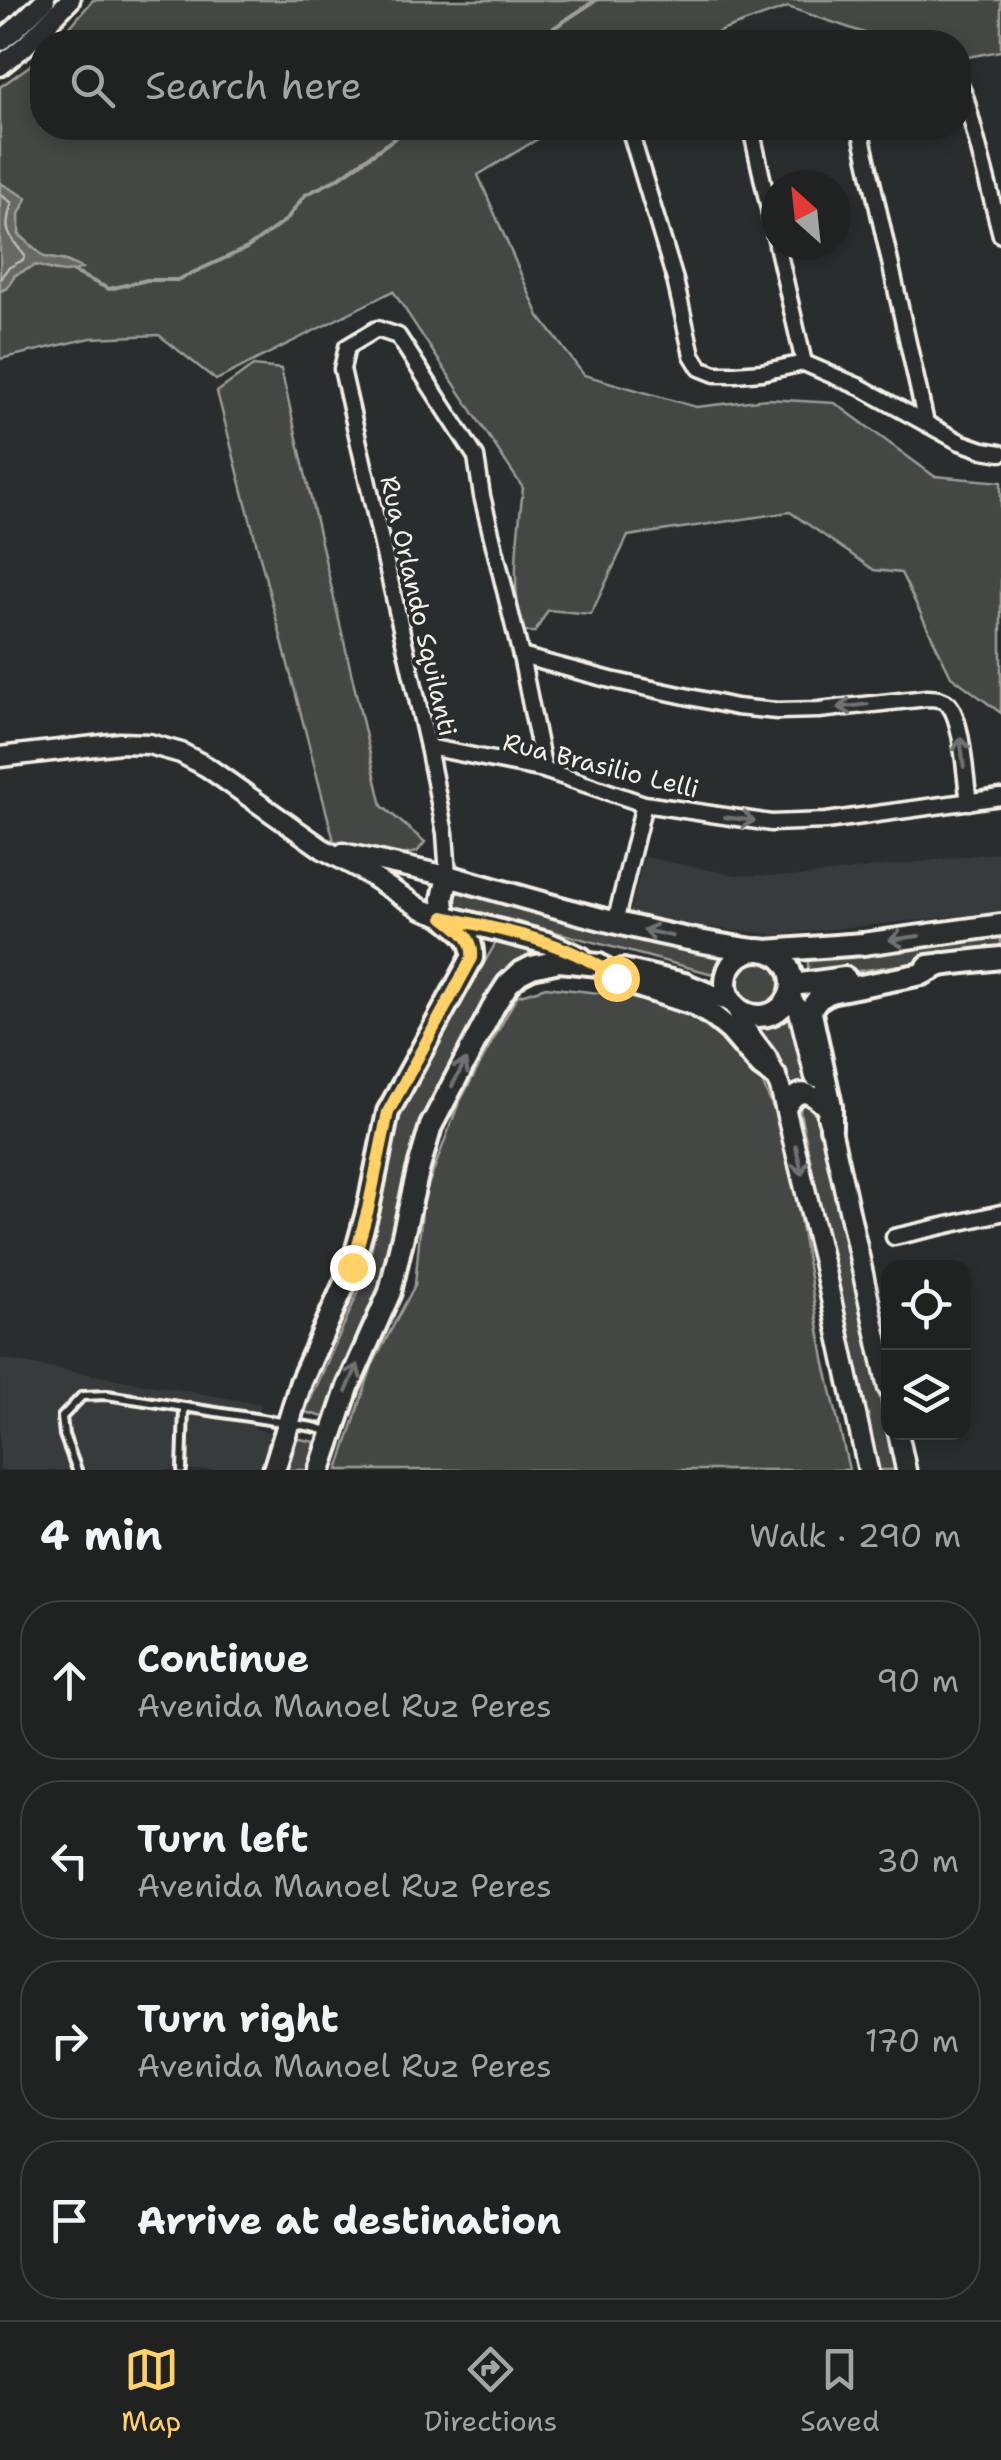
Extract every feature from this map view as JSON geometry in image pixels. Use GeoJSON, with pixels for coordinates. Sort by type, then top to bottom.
{"type":"FeatureCollection","features":[{"type":"Feature","properties":{"kind":"main road"},"geometry":{"type":"LineString","coordinates":[[35,24],[45,0]]}},
{"type":"Feature","properties":{"kind":"main road"},"geometry":{"type":"LineString","coordinates":[[0,66],[13,39],[70,0]]}},
{"type":"Feature","properties":{"kind":"main road"},"geometry":{"type":"LineString","coordinates":[[0,757],[120,743],[149,744],[181,753],[422,909],[547,944],[600,966],[616,978],[694,1004],[730,1030],[761,1066],[775,1076]]}},
{"type":"Feature","properties":{"kind":"main road"},"geometry":{"type":"LineString","coordinates":[[324,849],[448,876],[704,944],[761,950],[863,944],[1001,925]]}},
{"type":"Feature","properties":{"kind":"main road"},"geometry":{"type":"LineString","coordinates":[[274,1470],[319,1338],[352,1267],[388,1112],[472,958],[473,946],[468,937],[444,917],[448,876]]}},
{"type":"Feature","properties":{"kind":"main road"},"geometry":{"type":"LineString","coordinates":[[868,1470],[786,1108],[775,1076],[746,1030],[726,985],[729,969],[740,956],[761,950],[787,964],[831,1128],[881,1356]]}},
{"type":"Feature","properties":{"kind":"main road"},"geometry":{"type":"LineString","coordinates":[[791,990],[1001,958]]}},
{"type":"Feature","properties":{"kind":"main road"},"geometry":{"type":"LineString","coordinates":[[320,1470],[348,1386],[390,1292],[431,1126],[508,984],[532,967],[559,961],[600,966],[653,975],[734,1004],[750,1015],[766,1015],[781,1008],[791,990]]}},
{"type":"Feature","properties":{"kind":"main road"},"geometry":{"type":"LineString","coordinates":[[831,1128],[831,1106],[811,1013],[816,1000],[830,992],[922,974],[942,964]]}},
{"type":"Feature","properties":{"kind":"main road"},"geometry":{"type":"LineString","coordinates":[[786,1108],[791,1099],[802,1093],[812,1094],[822,1104]]}},
{"type":"Feature","properties":{"kind":"main road"},"geometry":{"type":"LineString","coordinates":[[900,1440],[906,1470]]}},
{"type":"Feature","properties":{"kind":"street"},"geometry":{"type":"LineString","coordinates":[[971,123],[1001,235]]}},
{"type":"Feature","properties":{"kind":"street"},"geometry":{"type":"LineString","coordinates":[[633,140],[696,364],[715,374],[748,374],[804,364],[860,387],[960,442],[1001,453]]}},
{"type":"Feature","properties":{"kind":"street"},"geometry":{"type":"LineString","coordinates":[[754,140],[761,172]]}},
{"type":"Feature","properties":{"kind":"street"},"geometry":{"type":"LineString","coordinates":[[863,140],[926,424]]}},
{"type":"Feature","properties":{"kind":"street"},"geometry":{"type":"LineString","coordinates":[[781,260],[804,364]]}},
{"type":"Feature","properties":{"kind":"street","name":"Rua Orlando Squilanti"},"geometry":{"type":"LineString","coordinates":[[448,876],[445,833],[428,747],[342,369],[347,347],[377,329],[398,336],[476,457],[520,656]]}},
{"type":"Feature","properties":{"kind":"street"},"geometry":{"type":"LineString","coordinates":[[544,770],[520,656],[736,707],[819,710],[938,699],[948,704],[959,727],[968,802]]}},
{"type":"Feature","properties":{"kind":"street","name":"Rua Brasilio Lelli"},"geometry":{"type":"LineString","coordinates":[[428,747],[544,770],[644,804],[770,823],[826,822],[1001,796]]}},
{"type":"Feature","properties":{"kind":"street"},"geometry":{"type":"LineString","coordinates":[[615,923],[644,804]]}},
{"type":"Feature","properties":{"kind":"street"},"geometry":{"type":"LineString","coordinates":[[894,1237],[1001,1214]]}},
{"type":"Feature","properties":{"kind":"lane"},"geometry":{"type":"LineString","coordinates":[[78,1470],[64,1435],[62,1417],[82,1396],[107,1395],[332,1432]]}},
{"type":"Feature","properties":{"kind":"lane"},"geometry":{"type":"LineString","coordinates":[[182,1470],[184,1408]]}},
{"type":"Feature","properties":{"kind":"shaded area"},"geometry":{"type":"Polygon","coordinates":[[[93,0],[1001,0],[1001,51],[971,56],[971,30],[856,30],[788,7],[724,30],[67,30],[93,0]]]}},
{"type":"Feature","properties":{"kind":"shaded area"},"geometry":{"type":"Polygon","coordinates":[[[30,66],[30,140],[536,140],[478,175],[539,316],[584,375],[696,407],[767,399],[835,403],[934,476],[1001,482],[1001,713],[951,676],[901,573],[874,570],[790,512],[628,536],[591,614],[548,610],[535,632],[522,632],[516,578],[523,488],[393,291],[216,380],[159,335],[91,338],[0,359],[0,291],[7,288],[15,275],[36,265],[56,271],[81,268],[44,257],[19,234],[19,214],[27,198],[0,183],[0,87],[30,66]]]}},
{"type":"Feature","properties":{"kind":"shaded area"},"geometry":{"type":"Polygon","coordinates":[[[253,366],[281,369],[382,806],[425,842],[417,852],[402,855],[334,841],[217,392],[253,366]]]}},
{"type":"Feature","properties":{"kind":"shaded area"},"geometry":{"type":"Polygon","coordinates":[[[1001,852],[1001,911],[997,912],[776,935],[660,922],[629,914],[644,857],[735,875],[804,876],[1001,852]]]}},
{"type":"Feature","properties":{"kind":"shaded area"},"geometry":{"type":"Polygon","coordinates":[[[455,890],[647,942],[723,955],[713,974],[481,912],[451,909],[455,890]]]}},
{"type":"Feature","properties":{"kind":"shaded area"},"geometry":{"type":"Polygon","coordinates":[[[1001,935],[1001,951],[808,978],[808,955],[1001,935]]]}},
{"type":"Feature","properties":{"kind":"shaded area"},"geometry":{"type":"Polygon","coordinates":[[[498,939],[556,953],[522,959],[498,980],[422,1125],[409,1158],[380,1287],[324,1417],[305,1412],[366,1275],[398,1122],[407,1097],[498,939]]]}},
{"type":"Feature","properties":{"kind":"shaded area"},"geometry":{"type":"Polygon","coordinates":[[[760,957],[778,964],[785,982],[778,1000],[760,1007],[742,1000],[735,982],[742,964],[760,957]]]}},
{"type":"Feature","properties":{"kind":"shaded area"},"geometry":{"type":"Polygon","coordinates":[[[546,987],[625,996],[707,1019],[738,1048],[761,1080],[778,1119],[796,1196],[824,1359],[849,1470],[338,1470],[372,1366],[415,1285],[423,1199],[458,1105],[517,996],[546,987]]]}},
{"type":"Feature","properties":{"kind":"shaded area"},"geometry":{"type":"Polygon","coordinates":[[[795,1013],[815,1090],[794,1094],[770,1050],[752,1028],[776,1026],[795,1013]]]}},
{"type":"Feature","properties":{"kind":"shaded area"},"geometry":{"type":"Polygon","coordinates":[[[807,1097],[818,1106],[881,1404],[881,1440],[889,1440],[895,1470],[876,1470],[800,1112],[801,1101],[807,1097]]]}},
{"type":"Feature","properties":{"kind":"shaded area"},"geometry":{"type":"Polygon","coordinates":[[[0,1359],[261,1404],[254,1428],[274,1434],[263,1470],[0,1470],[0,1359]]]}},
{"type":"Feature","properties":{"kind":"shaded area"},"geometry":{"type":"Polygon","coordinates":[[[295,1438],[315,1442],[308,1470],[287,1470],[295,1438]]]}},
{"type":"Feature","properties":{"kind":"water"},"geometry":{"type":"Polygon","coordinates":[[[0,183],[27,198],[19,214],[19,235],[44,257],[82,268],[65,272],[36,265],[15,275],[7,288],[0,291],[0,183]]]}},
{"type":"Feature","properties":{"kind":"waterway"},"geometry":{"type":"LineString","coordinates":[[551,30],[596,0]]}},
{"type":"Feature","properties":{"kind":"waterway"},"geometry":{"type":"LineString","coordinates":[[74,272],[109,289],[147,280],[177,280],[247,248],[286,220],[305,195],[339,178],[392,140]]}},
{"type":"Feature","properties":{"kind":"route"},"geometry":{"type":"LineString","coordinates":[[352,1267],[388,1112],[472,958],[473,946],[468,937],[444,917],[547,944],[600,966],[616,978]]}}]}
